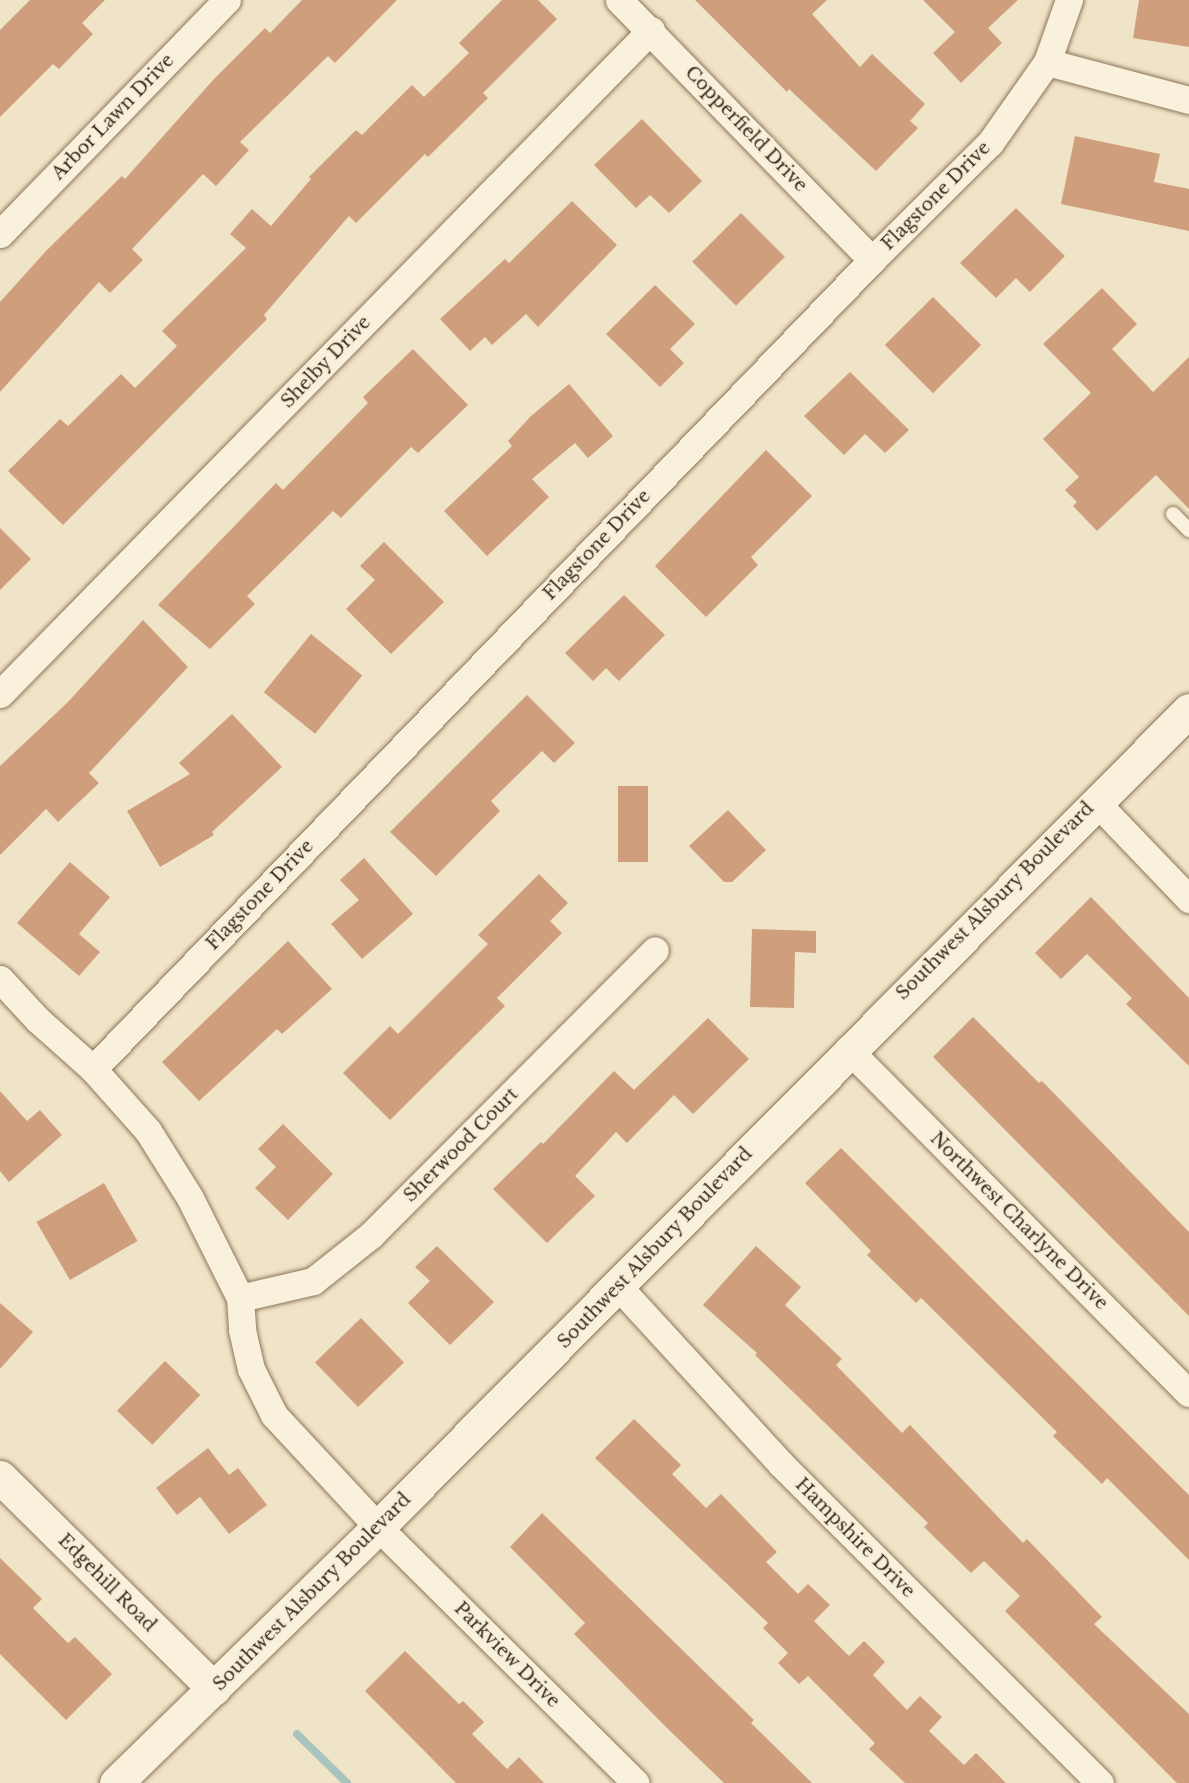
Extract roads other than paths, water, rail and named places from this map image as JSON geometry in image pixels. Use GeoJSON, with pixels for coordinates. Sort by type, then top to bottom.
{"type":"FeatureCollection","features":[{"type":"Feature","properties":{"kind":"main road","name":"Southwest Alsbury Boulevard"},"geometry":{"type":"LineString","coordinates":[[116,1783],[378,1527],[618,1286],[848,1049],[1189,710]]}},
{"type":"Feature","properties":{"kind":"main road","name":"Edgehill Road"},"geometry":{"type":"LineString","coordinates":[[0,1477],[214,1689]]}},
{"type":"Feature","properties":{"kind":"street","name":"Arbor Lawn Drive"},"geometry":{"type":"LineString","coordinates":[[0,234],[227,0]]}},
{"type":"Feature","properties":{"kind":"street","name":"Copperfield Drive"},"geometry":{"type":"LineString","coordinates":[[619,0],[651,30],[872,260]]}},
{"type":"Feature","properties":{"kind":"street","name":"Flagstone Drive"},"geometry":{"type":"LineString","coordinates":[[93,1069],[872,260],[990,143],[1047,62],[1069,0]]}},
{"type":"Feature","properties":{"kind":"street","name":"Shelby Drive"},"geometry":{"type":"LineString","coordinates":[[0,694],[651,30]]}},
{"type":"Feature","properties":{"kind":"street"},"geometry":{"type":"LineString","coordinates":[[1047,62],[1189,100]]}},
{"type":"Feature","properties":{"kind":"street"},"geometry":{"type":"LineString","coordinates":[[1095,801],[1189,899]]}},
{"type":"Feature","properties":{"kind":"street","name":"Sherwood Court"},"geometry":{"type":"LineString","coordinates":[[240,1298],[313,1281],[371,1235],[655,950]]}},
{"type":"Feature","properties":{"kind":"street"},"geometry":{"type":"LineString","coordinates":[[0,979],[38,1020],[93,1069],[148,1131],[190,1198],[240,1298]]}},
{"type":"Feature","properties":{"kind":"street","name":"Northwest Charlyne Drive"},"geometry":{"type":"LineString","coordinates":[[848,1049],[1189,1393]]}},
{"type":"Feature","properties":{"kind":"street","name":"Hampshire Drive"},"geometry":{"type":"LineString","coordinates":[[618,1286],[781,1464],[1100,1783]]}},
{"type":"Feature","properties":{"kind":"street","name":"Parkview Drive"},"geometry":{"type":"LineString","coordinates":[[240,1298],[242,1330],[251,1369],[274,1415],[378,1527],[636,1783]]}},
{"type":"Feature","properties":{"kind":"lane"},"geometry":{"type":"LineString","coordinates":[[1173,513],[1189,530]]}},
{"type":"Feature","properties":{"kind":"waterway"},"geometry":{"type":"LineString","coordinates":[[297,1734],[347,1783]]}}]}
